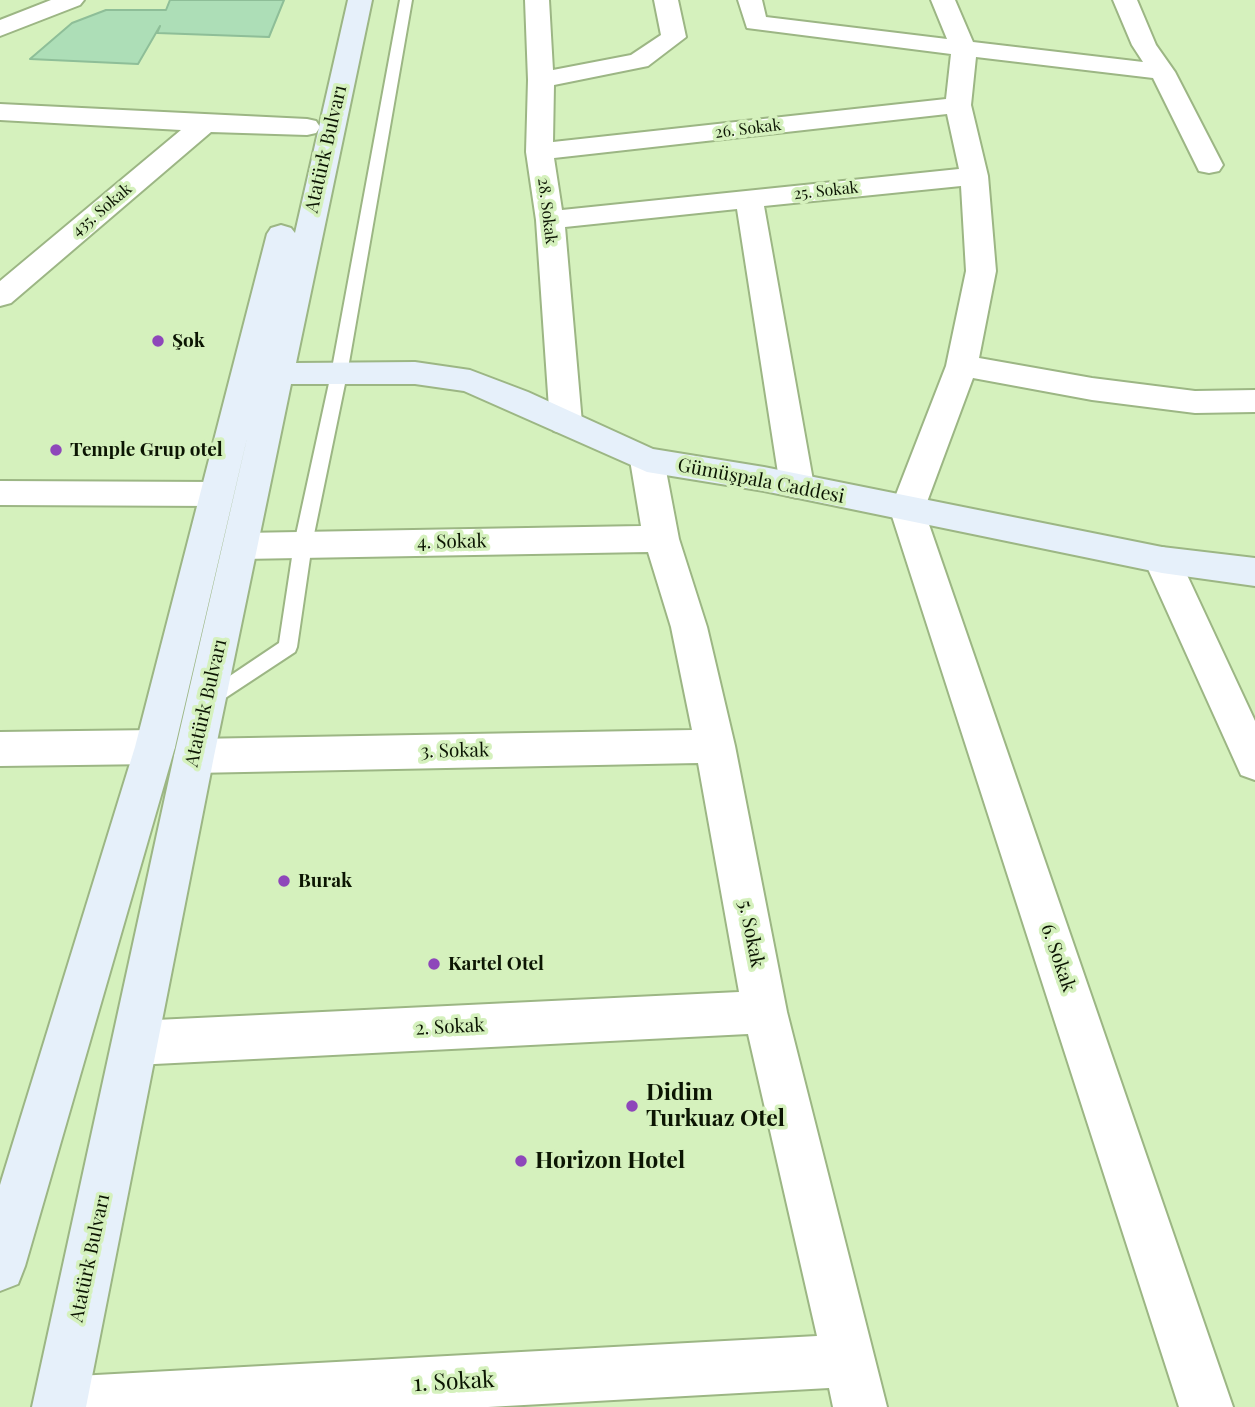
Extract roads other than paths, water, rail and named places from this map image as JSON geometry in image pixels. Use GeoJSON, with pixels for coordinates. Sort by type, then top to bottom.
{"type":"FeatureCollection","features":[{"type":"Feature","properties":{"kind":"main road","name":"Atatürk Bulvarı"},"geometry":{"type":"LineString","coordinates":[[0,1266],[155,747],[307,127],[335,0]]}},
{"type":"Feature","properties":{"kind":"main road","name":"Atatürk Bulvarı"},"geometry":{"type":"LineString","coordinates":[[59,1405],[194,755],[360,0]]}},
{"type":"Feature","properties":{"kind":"main road","name":"Gümüşpala Caddesi"},"geometry":{"type":"LineString","coordinates":[[278,374],[415,373],[470,381],[646,460],[797,486],[1162,560],[1255,572]]}},
{"type":"Feature","properties":{"kind":"street"},"geometry":{"type":"LineString","coordinates":[[0,29],[72,0]]}},
{"type":"Feature","properties":{"kind":"street","name":"28. Sokak"},"geometry":{"type":"LineString","coordinates":[[537,0],[541,80],[539,152],[550,220],[566,423]]}},
{"type":"Feature","properties":{"kind":"street"},"geometry":{"type":"LineString","coordinates":[[541,80],[639,61],[674,37],[666,0]]}},
{"type":"Feature","properties":{"kind":"street"},"geometry":{"type":"LineString","coordinates":[[750,0],[756,23],[1163,72]]}},
{"type":"Feature","properties":{"kind":"street"},"geometry":{"type":"LineString","coordinates":[[907,510],[962,366],[981,271],[974,176],[958,105],[964,49],[943,0]]}},
{"type":"Feature","properties":{"kind":"street"},"geometry":{"type":"LineString","coordinates":[[1125,0],[1144,46],[1163,72],[1209,165]]}},
{"type":"Feature","properties":{"kind":"street","name":"26. Sokak"},"geometry":{"type":"LineString","coordinates":[[539,152],[958,105]]}},
{"type":"Feature","properties":{"kind":"street"},"geometry":{"type":"LineString","coordinates":[[0,112],[307,127]]}},
{"type":"Feature","properties":{"kind":"street","name":"435. Sokak"},"geometry":{"type":"LineString","coordinates":[[0,296],[205,124]]}},
{"type":"Feature","properties":{"kind":"street","name":"25. Sokak"},"geometry":{"type":"LineString","coordinates":[[550,220],[974,176]]}},
{"type":"Feature","properties":{"kind":"street"},"geometry":{"type":"LineString","coordinates":[[750,199],[797,486]]}},
{"type":"Feature","properties":{"kind":"street"},"geometry":{"type":"LineString","coordinates":[[962,366],[1093,389],[1195,402],[1255,401]]}},
{"type":"Feature","properties":{"kind":"street","name":"5. Sokak"},"geometry":{"type":"LineString","coordinates":[[646,460],[661,539],[690,627],[765,1012],[854,1384]]}},
{"type":"Feature","properties":{"kind":"street"},"geometry":{"type":"LineString","coordinates":[[0,493],[216,494]]}},
{"type":"Feature","properties":{"kind":"street","name":"6. Sokak"},"geometry":{"type":"LineString","coordinates":[[907,510],[1206,1407]]}},
{"type":"Feature","properties":{"kind":"street","name":"4. Sokak"},"geometry":{"type":"LineString","coordinates":[[242,546],[661,539]]}},
{"type":"Feature","properties":{"kind":"street"},"geometry":{"type":"LineString","coordinates":[[1162,560],[1255,763]]}},
{"type":"Feature","properties":{"kind":"street","name":"3. Sokak"},"geometry":{"type":"LineString","coordinates":[[194,755],[715,746]]}},
{"type":"Feature","properties":{"kind":"street"},"geometry":{"type":"LineString","coordinates":[[0,749],[155,747]]}},
{"type":"Feature","properties":{"kind":"street","name":"2. Sokak"},"geometry":{"type":"LineString","coordinates":[[135,1043],[765,1012]]}},
{"type":"Feature","properties":{"kind":"street","name":"1. Sokak"},"geometry":{"type":"LineString","coordinates":[[59,1405],[854,1384]]}},
{"type":"Feature","properties":{"kind":"lane"},"geometry":{"type":"LineString","coordinates":[[207,702],[288,647],[303,544],[339,374],[406,0]]}},
{"type":"Feature","properties":{"kind":"place","name":"Şok"},"geometry":{"type":"Point","coordinates":[158,341]}},
{"type":"Feature","properties":{"kind":"place","name":"Temple Grup otel"},"geometry":{"type":"Point","coordinates":[56,450]}},
{"type":"Feature","properties":{"kind":"place","name":"Burak"},"geometry":{"type":"Point","coordinates":[284,881]}},
{"type":"Feature","properties":{"kind":"place","name":"Kartel Otel"},"geometry":{"type":"Point","coordinates":[434,964]}},
{"type":"Feature","properties":{"kind":"place","name":"Didim Turkuaz Otel"},"geometry":{"type":"Point","coordinates":[632,1106]}},
{"type":"Feature","properties":{"kind":"place","name":"Horizon Hotel"},"geometry":{"type":"Point","coordinates":[521,1161]}}]}
